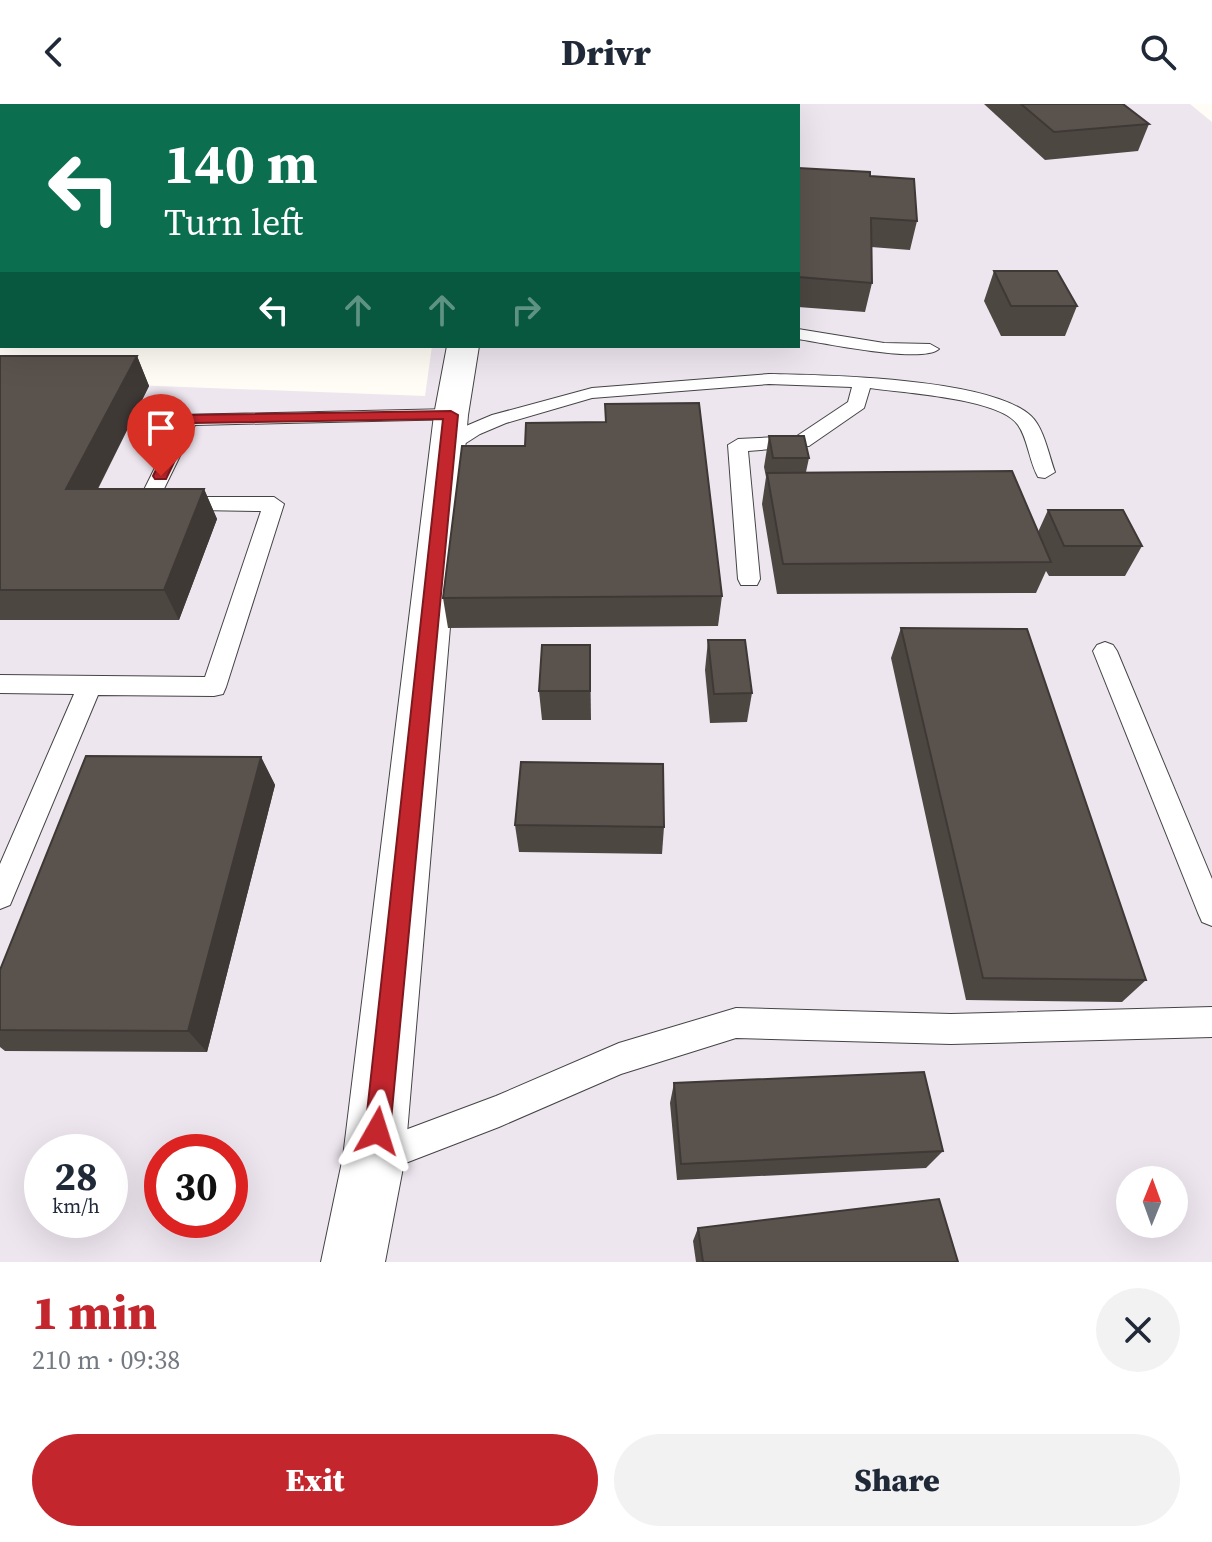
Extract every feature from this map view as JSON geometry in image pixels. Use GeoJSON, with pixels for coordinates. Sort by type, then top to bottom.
{"type":"FeatureCollection","features":[{"type":"Feature","properties":{"kind":"street"},"geometry":{"type":"LineString","coordinates":[[353,1262],[374,1157],[449,431],[463,348]]}},
{"type":"Feature","properties":{"kind":"lane"},"geometry":{"type":"LineString","coordinates":[[800,334],[884,348],[930,349]]}},
{"type":"Feature","properties":{"kind":"lane"},"geometry":{"type":"LineString","coordinates":[[0,684],[214,687],[274,504],[147,504],[188,419],[473,430],[556,401],[592,393],[769,379],[862,382],[981,398],[996,403],[1026,421],[1045,472]]}},
{"type":"Feature","properties":{"kind":"lane"},"geometry":{"type":"LineString","coordinates":[[749,579],[738,445],[802,442],[857,404],[862,382]]}},
{"type":"Feature","properties":{"kind":"lane"},"geometry":{"type":"LineString","coordinates":[[1105,651],[1212,913]]}},
{"type":"Feature","properties":{"kind":"lane"},"geometry":{"type":"LineString","coordinates":[[0,896],[90,685]]}},
{"type":"Feature","properties":{"kind":"lane"},"geometry":{"type":"LineString","coordinates":[[374,1157],[499,1111],[619,1059],[736,1023],[951,1029],[1212,1022]]}},
{"type":"Feature","properties":{"kind":"shaded area"},"geometry":{"type":"Polygon","coordinates":[[[800,104],[1190,104],[1212,122],[1212,1262],[0,1262],[0,380],[425,396],[432,348],[800,348],[800,104]]]}},
{"type":"Feature","properties":{"kind":"building"},"geometry":{"type":"Polygon","coordinates":[[[1021,104],[1123,104],[1149,124],[1054,132],[1021,104]]]}},
{"type":"Feature","properties":{"kind":"building"},"geometry":{"type":"Polygon","coordinates":[[[800,168],[870,172],[870,176],[914,179],[917,221],[871,218],[872,283],[800,277],[800,168]]]}},
{"type":"Feature","properties":{"kind":"building"},"geometry":{"type":"Polygon","coordinates":[[[994,271],[1057,271],[1077,306],[1011,306],[994,271]]]}},
{"type":"Feature","properties":{"kind":"building"},"geometry":{"type":"Polygon","coordinates":[[[0,356],[137,356],[66,489],[204,489],[164,590],[0,590],[0,356]]]}},
{"type":"Feature","properties":{"kind":"building"},"geometry":{"type":"Polygon","coordinates":[[[699,403],[722,596],[443,598],[462,446],[525,446],[526,423],[606,422],[605,404],[699,403]]]}},
{"type":"Feature","properties":{"kind":"building"},"geometry":{"type":"Polygon","coordinates":[[[769,436],[804,436],[809,458],[773,458],[769,436]]]}},
{"type":"Feature","properties":{"kind":"building"},"geometry":{"type":"Polygon","coordinates":[[[1012,471],[1051,562],[783,564],[767,473],[1012,471]]]}},
{"type":"Feature","properties":{"kind":"building"},"geometry":{"type":"Polygon","coordinates":[[[1048,510],[1123,510],[1142,546],[1064,546],[1048,510]]]}},
{"type":"Feature","properties":{"kind":"building"},"geometry":{"type":"Polygon","coordinates":[[[901,628],[1027,629],[1146,980],[983,978],[901,628]]]}},
{"type":"Feature","properties":{"kind":"building"},"geometry":{"type":"Polygon","coordinates":[[[708,640],[745,640],[752,693],[714,694],[708,640]]]}},
{"type":"Feature","properties":{"kind":"building"},"geometry":{"type":"Polygon","coordinates":[[[542,645],[590,645],[590,691],[539,691],[542,645]]]}},
{"type":"Feature","properties":{"kind":"building"},"geometry":{"type":"Polygon","coordinates":[[[86,756],[261,757],[188,1031],[0,1030],[0,970],[86,756]]]}},
{"type":"Feature","properties":{"kind":"building"},"geometry":{"type":"Polygon","coordinates":[[[521,762],[663,764],[664,827],[515,825],[521,762]]]}},
{"type":"Feature","properties":{"kind":"building"},"geometry":{"type":"Polygon","coordinates":[[[924,1072],[943,1151],[681,1164],[674,1083],[924,1072]]]}},
{"type":"Feature","properties":{"kind":"building"},"geometry":{"type":"Polygon","coordinates":[[[939,1199],[958,1262],[703,1262],[698,1228],[939,1199]]]}},
{"type":"Feature","properties":{"kind":"route"},"geometry":{"type":"LineString","coordinates":[[161,476],[188,419],[451,415],[377,1131]]}}]}
